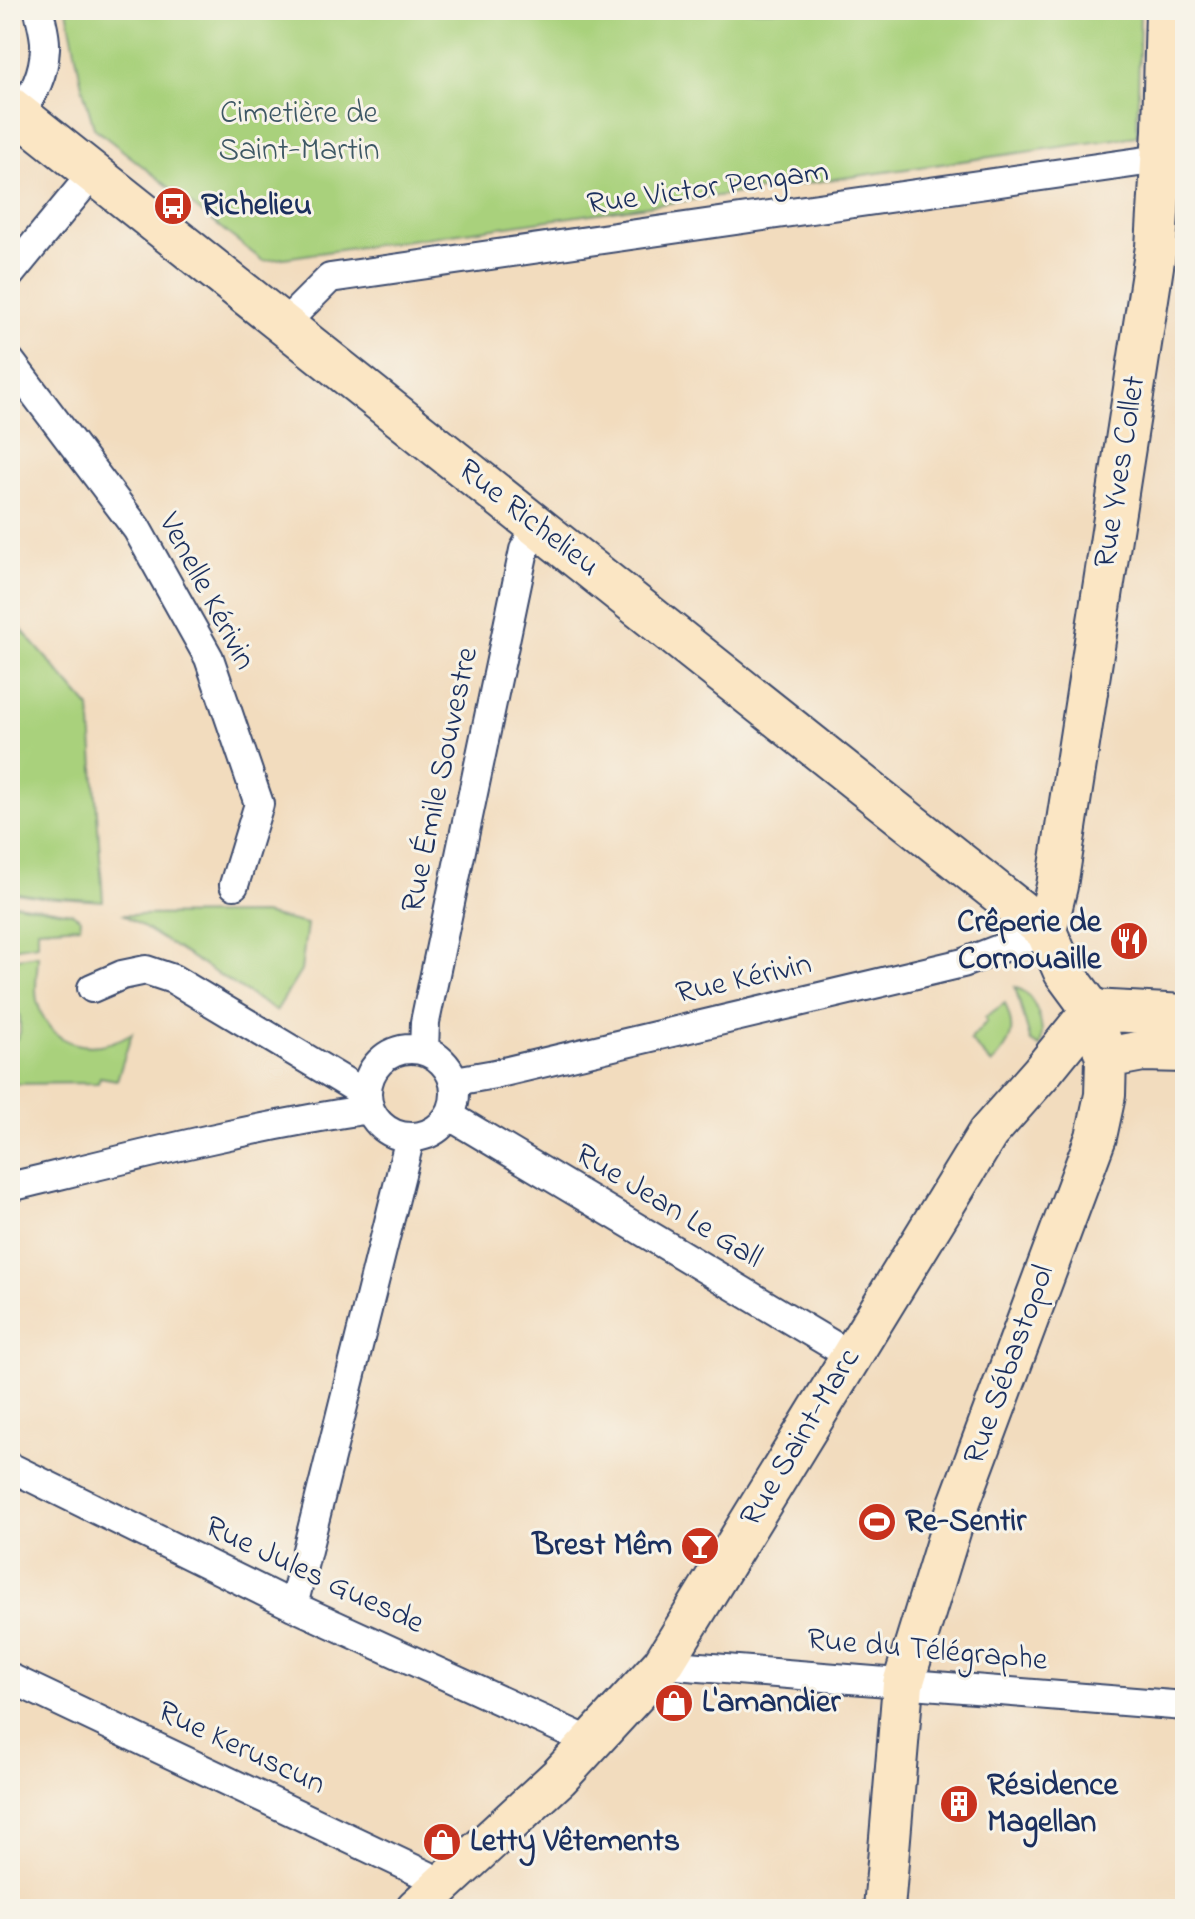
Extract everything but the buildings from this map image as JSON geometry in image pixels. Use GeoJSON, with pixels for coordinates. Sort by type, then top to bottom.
{"type":"FeatureCollection","features":[{"type":"Feature","properties":{"kind":"street"},"geometry":{"type":"LineString","coordinates":[[14,110],[30,99],[38,82],[46,47],[39,10]]}},
{"type":"Feature","properties":{"kind":"street","name":"Rue Yves Collet"},"geometry":{"type":"LineString","coordinates":[[1046,931],[1057,886],[1156,247],[1171,212],[1160,159],[1166,10]]}},
{"type":"Feature","properties":{"kind":"street","name":"Rue Richelieu"},"geometry":{"type":"LineString","coordinates":[[14,110],[1046,931]]}},
{"type":"Feature","properties":{"kind":"street","name":"Rue Victor Pengam"},"geometry":{"type":"LineString","coordinates":[[284,324],[330,278],[1160,159]]}},
{"type":"Feature","properties":{"kind":"street"},"geometry":{"type":"LineString","coordinates":[[10,274],[94,172]]}},
{"type":"Feature","properties":{"kind":"street","name":"Venelle Kérivin"},"geometry":{"type":"LineString","coordinates":[[10,361],[137,529],[209,658],[259,804],[234,885]]}},
{"type":"Feature","properties":{"kind":"street","name":"Rue Émile Souvestre"},"geometry":{"type":"LineString","coordinates":[[424,1051],[425,1022],[524,550],[537,526]]}},
{"type":"Feature","properties":{"kind":"street","name":"Rue Sébastopol"},"geometry":{"type":"LineString","coordinates":[[884,1909],[903,1684],[956,1512],[1096,1137],[1105,1095],[1106,1058],[1092,1010],[1064,972],[1046,931]]}},
{"type":"Feature","properties":{"kind":"street","name":"Rue Kérivin"},"geometry":{"type":"LineString","coordinates":[[455,1081],[963,963],[1046,931]]}},
{"type":"Feature","properties":{"kind":"street"},"geometry":{"type":"LineString","coordinates":[[92,988],[122,975],[146,970],[173,979],[368,1102]]}},
{"type":"Feature","properties":{"kind":"street"},"geometry":{"type":"LineString","coordinates":[[1092,1010],[1185,1015]]}},
{"type":"Feature","properties":{"kind":"street","name":"Rue Saint-Marc"},"geometry":{"type":"LineString","coordinates":[[429,1896],[559,1777],[663,1664],[988,1133],[1092,1010]]}},
{"type":"Feature","properties":{"kind":"street"},"geometry":{"type":"LineString","coordinates":[[409,1049],[437,1056],[448,1067],[455,1081],[456,1099],[450,1116],[439,1128],[425,1136],[410,1138],[385,1130],[376,1120],[368,1102],[369,1081],[374,1069],[383,1059],[396,1052],[409,1049]]}},
{"type":"Feature","properties":{"kind":"street"},"geometry":{"type":"LineString","coordinates":[[1106,1058],[1143,1051],[1185,1052]]}},
{"type":"Feature","properties":{"kind":"street"},"geometry":{"type":"LineString","coordinates":[[10,1187],[316,1117],[368,1102]]}},
{"type":"Feature","properties":{"kind":"street","name":"Rue Jean Le Gall"},"geometry":{"type":"LineString","coordinates":[[450,1116],[851,1356]]}},
{"type":"Feature","properties":{"kind":"street"},"geometry":{"type":"LineString","coordinates":[[293,1606],[410,1138]]}},
{"type":"Feature","properties":{"kind":"street","name":"Rue Jules Guesde"},"geometry":{"type":"LineString","coordinates":[[10,1467],[293,1606],[591,1742]]}},
{"type":"Feature","properties":{"kind":"street","name":"Rue du Télégraphe"},"geometry":{"type":"LineString","coordinates":[[663,1664],[1185,1706]]}},
{"type":"Feature","properties":{"kind":"street","name":"Rue Keruscun"},"geometry":{"type":"LineString","coordinates":[[10,1678],[429,1896]]}},
{"type":"Feature","properties":{"kind":"green space","name":"Cimetière de Saint-Martin"},"geometry":{"type":"Polygon","coordinates":[[[67,10],[1140,10],[1137,136],[263,261],[94,128],[67,10]]]}},
{"type":"Feature","properties":{"kind":"green space"},"geometry":{"type":"Polygon","coordinates":[[[21,629],[90,708],[103,901],[10,892],[10,638],[21,629]]]}},
{"type":"Feature","properties":{"kind":"green space"},"geometry":{"type":"Polygon","coordinates":[[[10,903],[72,913],[81,919],[80,926],[38,929],[38,944],[10,948],[10,903]]]}},
{"type":"Feature","properties":{"kind":"green space"},"geometry":{"type":"Polygon","coordinates":[[[263,914],[307,924],[301,971],[276,1011],[124,915],[263,914]]]}},
{"type":"Feature","properties":{"kind":"green space"},"geometry":{"type":"Polygon","coordinates":[[[38,955],[37,1000],[51,1029],[74,1044],[88,1046],[117,1040],[132,1033],[117,1080],[100,1077],[98,1083],[10,1084],[10,1049],[20,1033],[20,1018],[10,999],[10,959],[38,955]]]}},
{"type":"Feature","properties":{"kind":"green space"},"geometry":{"type":"Polygon","coordinates":[[[1015,987],[1029,997],[1038,1012],[1042,1030],[1040,1047],[1031,1042],[1015,987]]]}},
{"type":"Feature","properties":{"kind":"green space"},"geometry":{"type":"Polygon","coordinates":[[[1005,1003],[1011,1022],[1010,1036],[992,1064],[970,1040],[987,1021],[985,1017],[1005,1003]]]}},
{"type":"Feature","properties":{"kind":"place","name":"Richelieu"},"geometry":{"type":"Point","coordinates":[173,206]}},
{"type":"Feature","properties":{"kind":"place","name":"Crêperie de Cornouaille"},"geometry":{"type":"Point","coordinates":[1129,941]}},
{"type":"Feature","properties":{"kind":"place","name":"Re-Sentir"},"geometry":{"type":"Point","coordinates":[877,1522]}},
{"type":"Feature","properties":{"kind":"place","name":"Brest Mêm"},"geometry":{"type":"Point","coordinates":[700,1546]}},
{"type":"Feature","properties":{"kind":"place","name":"L'amandier"},"geometry":{"type":"Point","coordinates":[674,1703]}},
{"type":"Feature","properties":{"kind":"place","name":"Résidence Magellan"},"geometry":{"type":"Point","coordinates":[959,1804]}},
{"type":"Feature","properties":{"kind":"place","name":"Letty Vêtements"},"geometry":{"type":"Point","coordinates":[442,1842]}}]}
